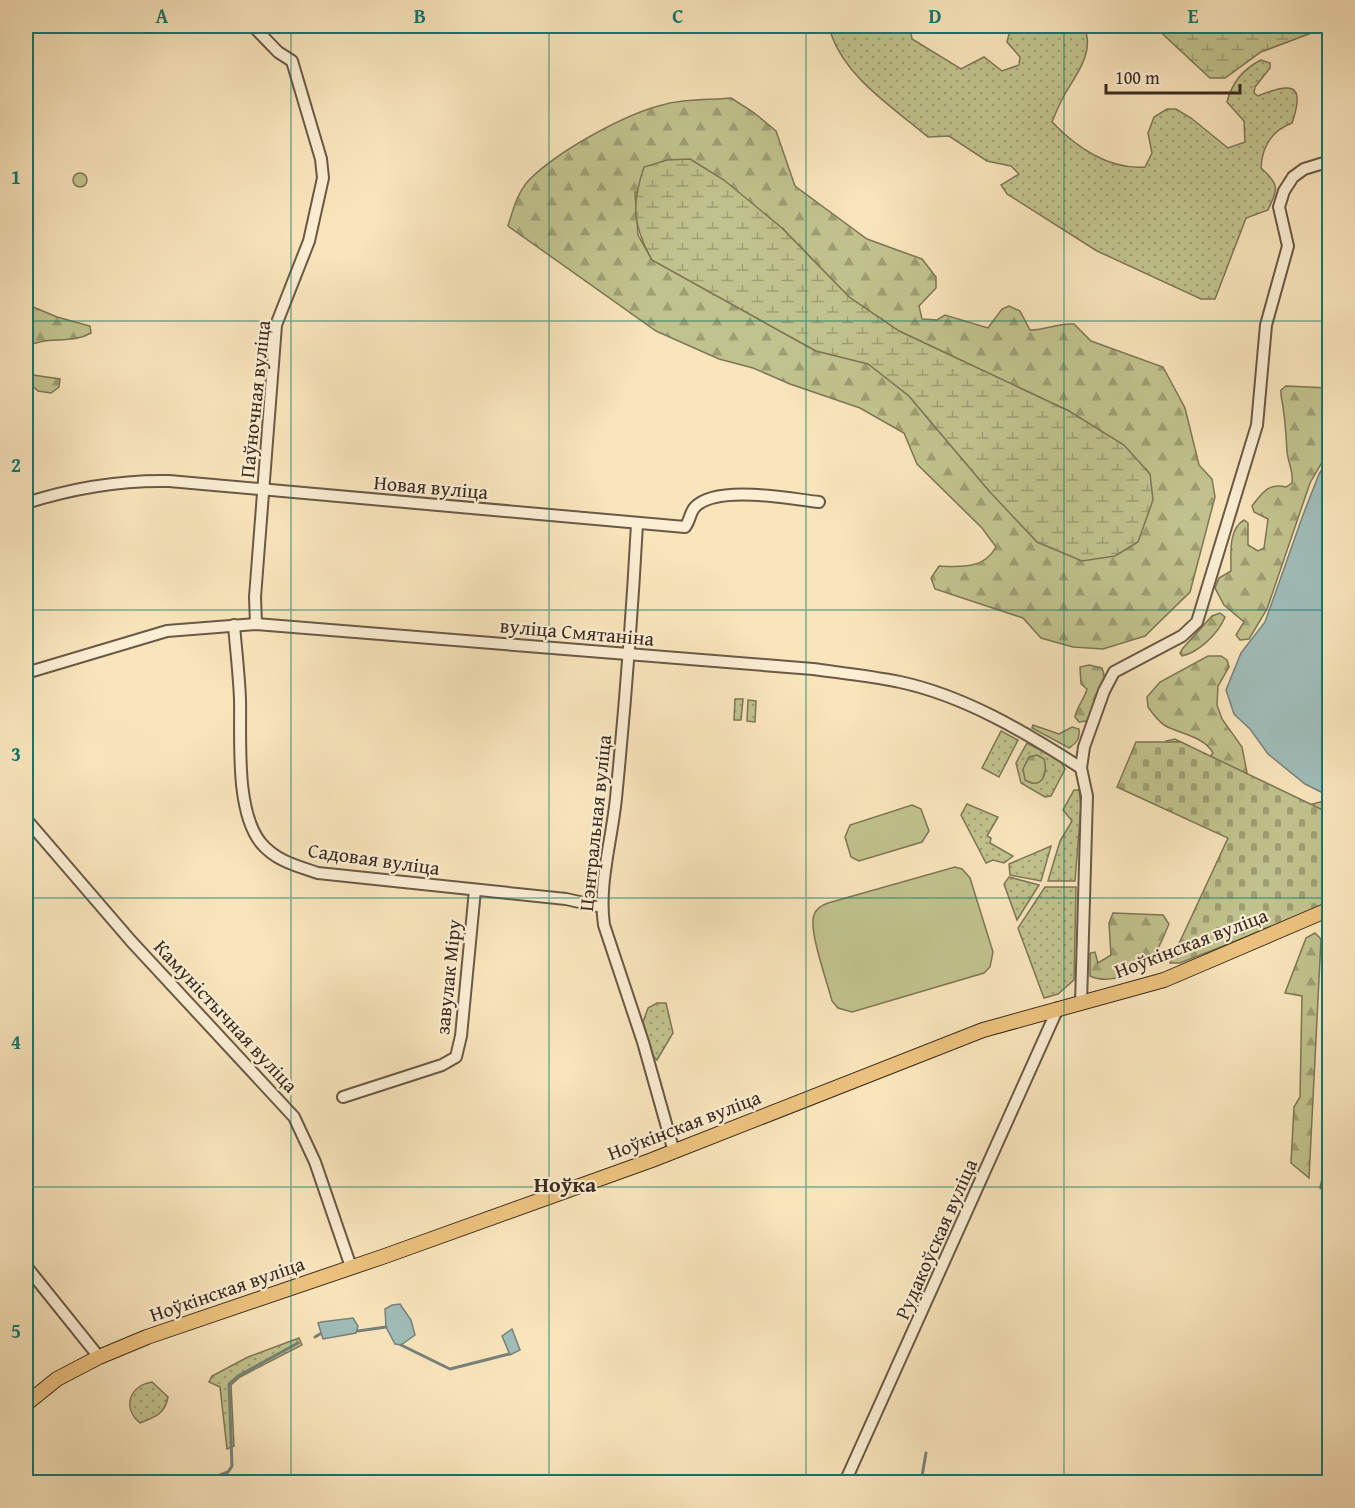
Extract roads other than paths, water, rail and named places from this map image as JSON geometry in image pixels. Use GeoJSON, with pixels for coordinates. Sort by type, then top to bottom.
{"type":"FeatureCollection","features":[{"type":"Feature","properties":{"kind":"main road","name":"Ноўкінская вуліца"},"geometry":{"type":"LineString","coordinates":[[26,1404],[57,1379],[99,1357],[147,1337],[674,1152],[983,1030],[1164,980],[1329,909]]}},
{"type":"Feature","properties":{"kind":"street","name":"Паўночная вуліца"},"geometry":{"type":"LineString","coordinates":[[253,26],[278,52],[292,61],[321,159],[323,178],[309,241],[276,325],[255,597],[256,624]]}},
{"type":"Feature","properties":{"kind":"street"},"geometry":{"type":"LineString","coordinates":[[1081,1003],[1087,796],[1081,768],[1089,730],[1114,672],[1182,636],[1197,622],[1257,425],[1266,325],[1288,246],[1279,207],[1284,191],[1293,177],[1304,169],[1329,161]]}},
{"type":"Feature","properties":{"kind":"street","name":"Новая вуліца"},"geometry":{"type":"LineString","coordinates":[[26,503],[55,494],[128,481],[218,484],[685,527],[694,508],[705,500],[736,494],[819,502]]}},
{"type":"Feature","properties":{"kind":"street","name":"Цэнтральная вуліца"},"geometry":{"type":"LineString","coordinates":[[637,524],[630,654],[612,834],[602,907],[604,925],[643,1042],[674,1152]]}},
{"type":"Feature","properties":{"kind":"street","name":"вуліца Смятаніна"},"geometry":{"type":"LineString","coordinates":[[26,673],[167,631],[256,624],[813,669],[900,682],[950,697],[1005,723],[1081,768]]}},
{"type":"Feature","properties":{"kind":"street","name":"Садовая вуліца"},"geometry":{"type":"LineString","coordinates":[[234,625],[242,779],[251,824],[260,842],[285,862],[318,873],[566,899],[602,907]]}},
{"type":"Feature","properties":{"kind":"street","name":"Камуністычная вуліца"},"geometry":{"type":"LineString","coordinates":[[26,819],[131,941],[272,1090],[294,1117],[315,1162],[351,1267]]}},
{"type":"Feature","properties":{"kind":"street","name":"завулак Міру"},"geometry":{"type":"LineString","coordinates":[[343,1097],[442,1065],[456,1057],[461,1036],[475,890]]}},
{"type":"Feature","properties":{"kind":"street","name":"Рудакоўская вуліца"},"geometry":{"type":"LineString","coordinates":[[845,1482],[1058,1008]]}},
{"type":"Feature","properties":{"kind":"street"},"geometry":{"type":"LineString","coordinates":[[26,1266],[99,1357]]}},
{"type":"Feature","properties":{"kind":"water"},"geometry":{"type":"Polygon","coordinates":[[[1329,458],[1329,796],[1305,784],[1268,754],[1250,729],[1234,714],[1226,690],[1241,653],[1265,622],[1319,474],[1329,458]]]}},
{"type":"Feature","properties":{"kind":"water"},"geometry":{"type":"Polygon","coordinates":[[[400,1304],[411,1320],[415,1335],[401,1345],[395,1344],[386,1327],[385,1309],[400,1304]]]}},
{"type":"Feature","properties":{"kind":"water"},"geometry":{"type":"Polygon","coordinates":[[[353,1318],[358,1326],[356,1333],[323,1339],[318,1323],[353,1318]]]}},
{"type":"Feature","properties":{"kind":"water"},"geometry":{"type":"Polygon","coordinates":[[[512,1329],[520,1350],[510,1355],[502,1336],[512,1329]]]}},
{"type":"Feature","properties":{"kind":"waterway"},"geometry":{"type":"LineString","coordinates":[[358,1331],[386,1327]]}},
{"type":"Feature","properties":{"kind":"waterway"},"geometry":{"type":"LineString","coordinates":[[315,1337],[320,1334]]}},
{"type":"Feature","properties":{"kind":"waterway"},"geometry":{"type":"LineString","coordinates":[[202,1482],[228,1472],[232,1466],[229,1384],[238,1376],[298,1343]]}},
{"type":"Feature","properties":{"kind":"waterway"},"geometry":{"type":"LineString","coordinates":[[401,1345],[450,1369],[509,1354]]}},
{"type":"Feature","properties":{"kind":"waterway"},"geometry":{"type":"LineString","coordinates":[[921,1482],[926,1453]]}},
{"type":"Feature","properties":{"kind":"district","name":"Ноўка"},"geometry":{"type":"Point","coordinates":[565,1184]}}]}
